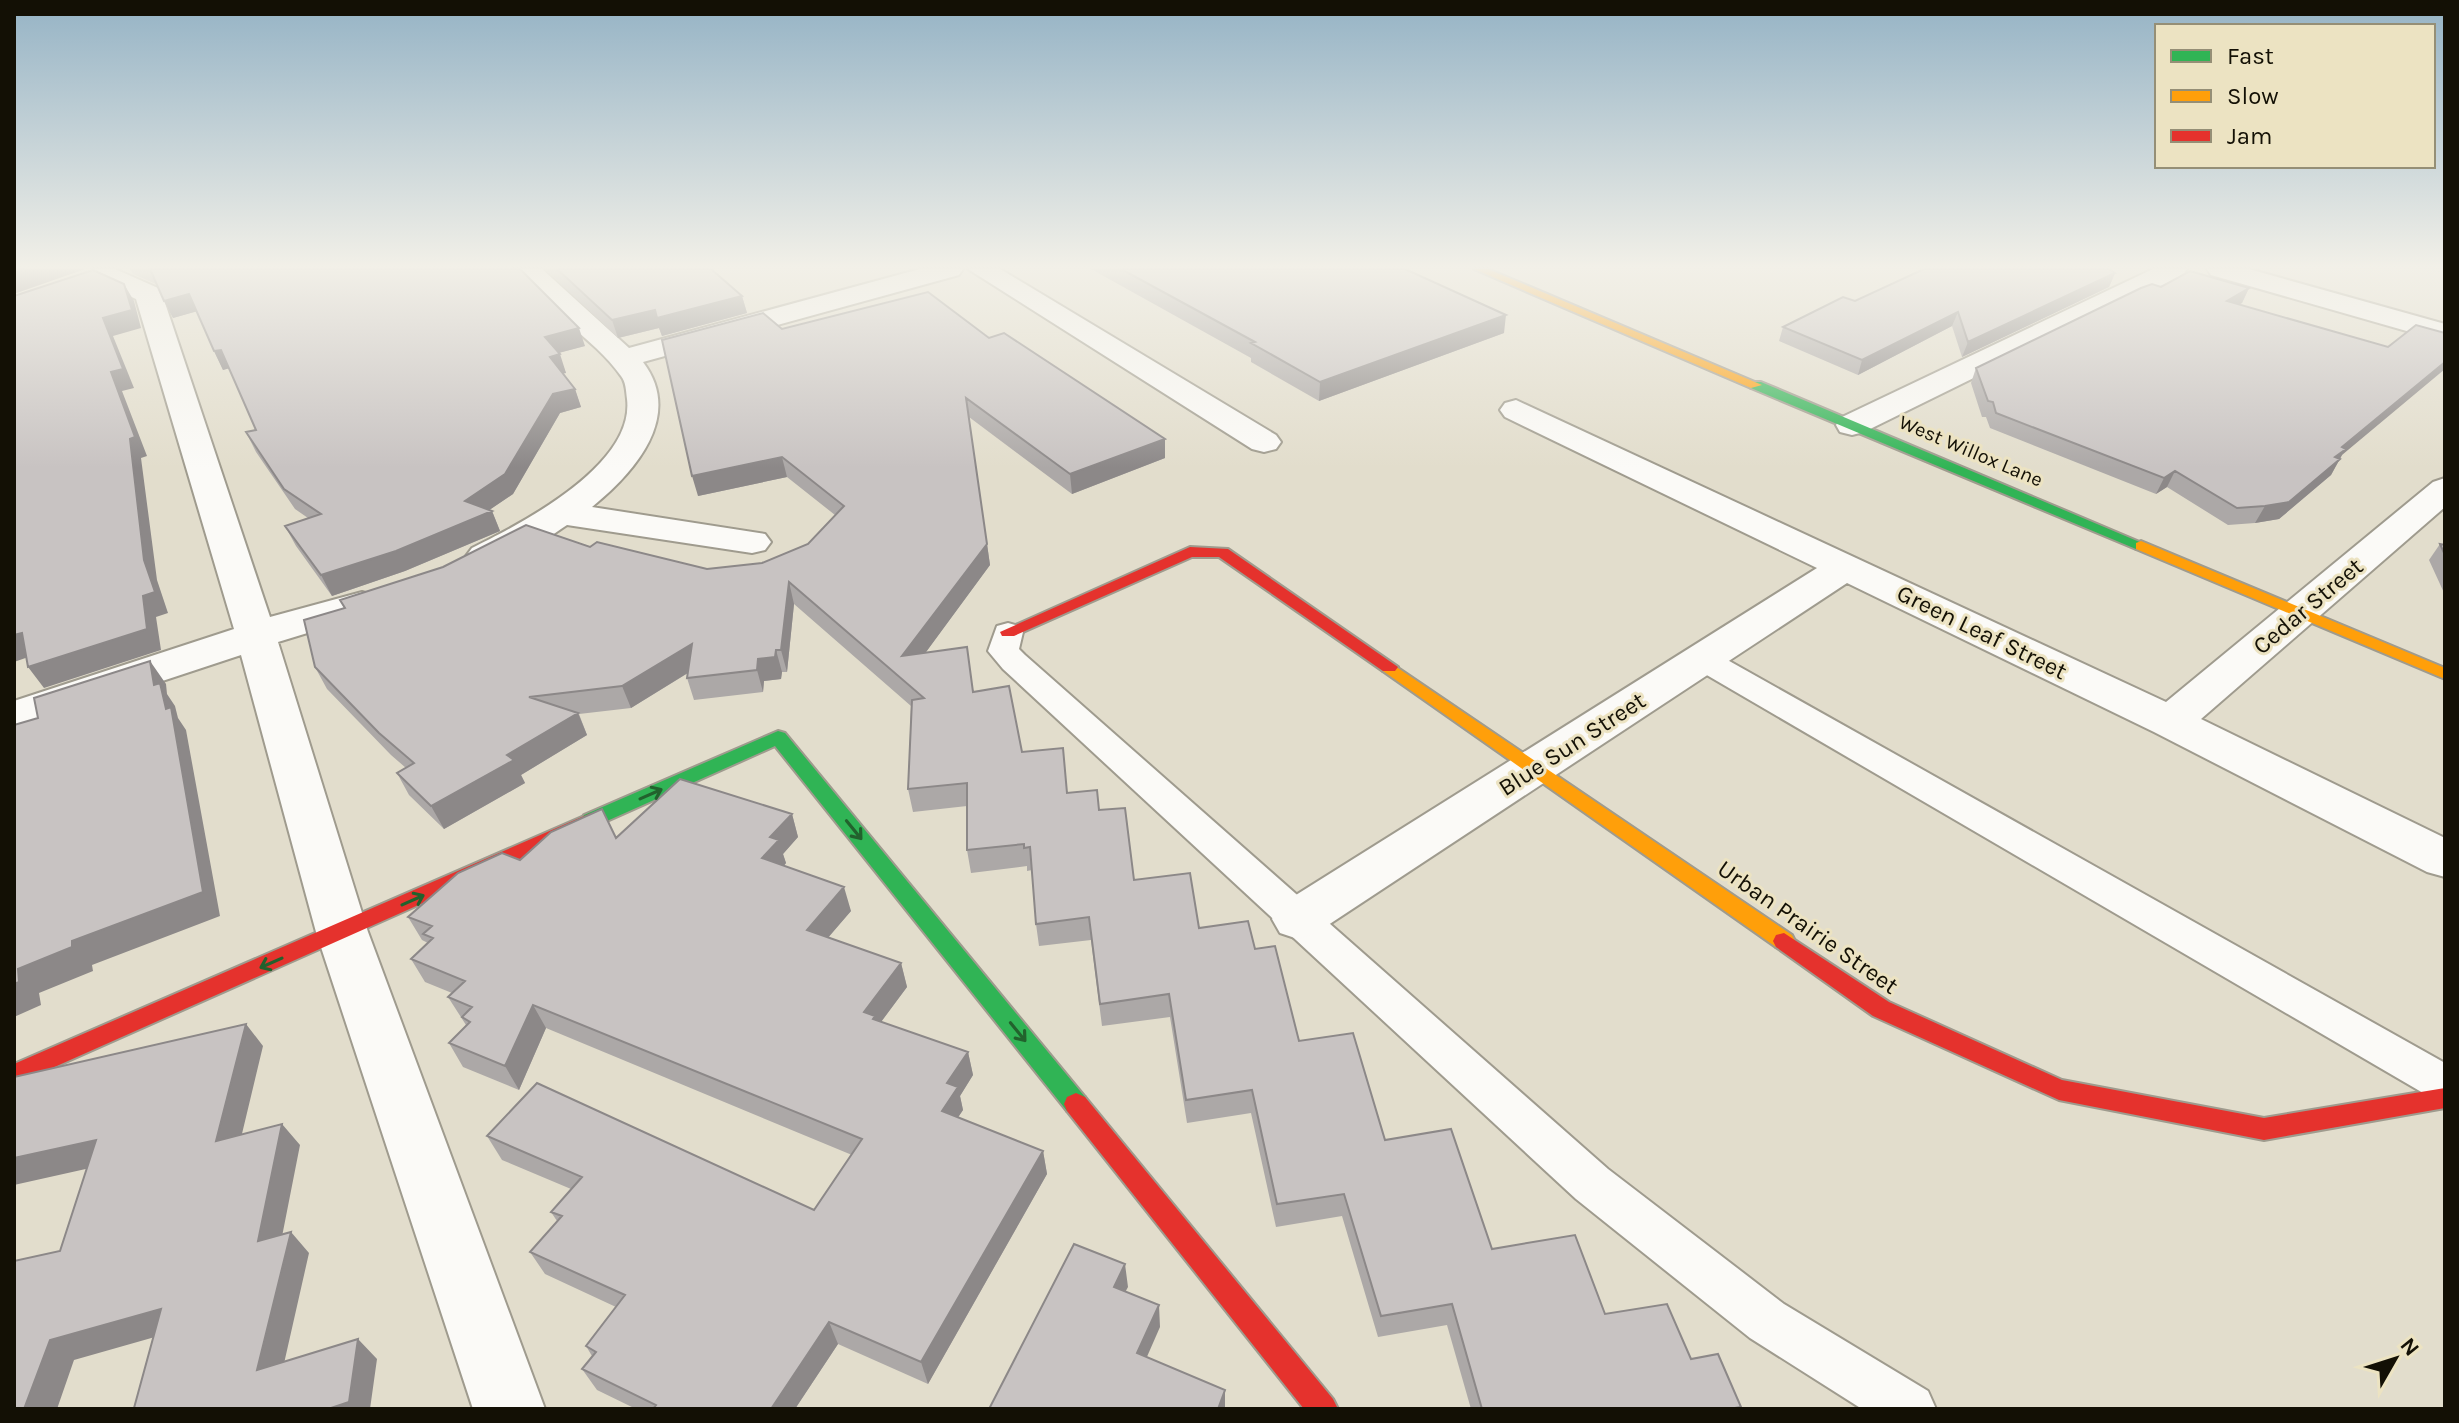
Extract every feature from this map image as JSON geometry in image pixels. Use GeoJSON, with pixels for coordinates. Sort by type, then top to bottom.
{"type":"FeatureCollection","features":[{"type":"Feature","properties":{"kind":"street"},"geometry":{"type":"LineString","coordinates":[[161,335],[256,636],[342,932],[509,1409]]}},
{"type":"Feature","properties":{"kind":"street"},"geometry":{"type":"LineString","coordinates":[[451,572],[503,548],[561,513],[601,482],[628,451],[641,425],[645,401],[640,380],[596,335]]}},
{"type":"Feature","properties":{"kind":"street"},"geometry":{"type":"LineString","coordinates":[[621,359],[707,335]]}},
{"type":"Feature","properties":{"kind":"street"},"geometry":{"type":"LineString","coordinates":[[1090,335],[1264,442]]}},
{"type":"Feature","properties":{"kind":"street","name":"West Willox Lane"},"geometry":{"type":"LineString","coordinates":[[1638,335],[2445,674]]}},
{"type":"Feature","properties":{"kind":"street"},"geometry":{"type":"LineString","coordinates":[[1852,425],[2037,335]]}},
{"type":"Feature","properties":{"kind":"street","name":"Green Leaf Street"},"geometry":{"type":"LineString","coordinates":[[1516,410],[2170,722],[2445,859]]}},
{"type":"Feature","properties":{"kind":"street","name":"Cedar Street"},"geometry":{"type":"LineString","coordinates":[[2170,722],[2445,489]]}},
{"type":"Feature","properties":{"kind":"street"},"geometry":{"type":"LineString","coordinates":[[561,513],[752,542]]}},
{"type":"Feature","properties":{"kind":"street","name":"Urban Prairie Street"},"geometry":{"type":"LineString","coordinates":[[1008,632],[1190,552],[1223,552],[1881,1009],[2059,1090],[2264,1129],[2445,1098]]}},
{"type":"Feature","properties":{"kind":"street","name":"Blue Sun Street"},"geometry":{"type":"LineString","coordinates":[[1298,919],[1845,567]]}},
{"type":"Feature","properties":{"kind":"street"},"geometry":{"type":"LineString","coordinates":[[14,716],[397,592]]}},
{"type":"Feature","properties":{"kind":"street"},"geometry":{"type":"LineString","coordinates":[[14,1075],[778,737],[1323,1409]]}},
{"type":"Feature","properties":{"kind":"lane"},"geometry":{"type":"LineString","coordinates":[[1008,632],[1003,651],[1592,1184],[1767,1321],[1910,1409]]}},
{"type":"Feature","properties":{"kind":"lane"},"geometry":{"type":"LineString","coordinates":[[1704,660],[2445,1084]]}},
{"type":"Feature","properties":{"kind":"building"},"geometry":{"type":"Polygon","coordinates":[[[14,335],[110,335],[123,369],[111,372],[135,437],[130,439],[144,560],[155,592],[143,596],[147,629],[28,667],[22,633],[14,635],[14,335]]]}},
{"type":"Feature","properties":{"kind":"building"},"geometry":{"type":"Polygon","coordinates":[[[207,335],[551,335],[545,337],[560,354],[550,357],[575,389],[553,394],[505,474],[465,501],[492,511],[396,551],[321,575],[285,526],[321,514],[284,489],[246,432],[256,430],[221,350],[214,351],[207,335]]]}},
{"type":"Feature","properties":{"kind":"building"},"geometry":{"type":"Polygon","coordinates":[[[679,335],[986,335],[989,338],[1008,335],[1165,439],[1070,474],[966,398],[987,544],[902,656],[967,647],[973,692],[1009,686],[1022,752],[1063,748],[1067,793],[1097,790],[1099,810],[1125,808],[1134,880],[1190,873],[1199,928],[1248,921],[1255,949],[1275,946],[1299,1041],[1353,1033],[1385,1140],[1451,1129],[1492,1249],[1575,1235],[1605,1314],[1667,1304],[1691,1359],[1718,1354],[1741,1407],[1482,1409],[1452,1304],[1381,1316],[1344,1194],[1277,1204],[1252,1090],[1186,1100],[1169,994],[1100,1004],[1089,917],[1036,924],[1030,847],[1024,848],[1024,844],[967,850],[967,783],[908,789],[912,700],[924,698],[789,582],[781,650],[776,650],[775,657],[758,659],[757,670],[687,678],[692,644],[622,686],[529,697],[578,713],[507,755],[514,760],[431,806],[397,773],[414,763],[379,733],[315,667],[304,620],[345,608],[340,600],[443,567],[526,525],[590,547],[597,542],[707,569],[762,563],[808,544],[844,506],[782,457],[692,476],[662,340],[679,335]]]}},
{"type":"Feature","properties":{"kind":"building"},"geometry":{"type":"Polygon","coordinates":[[[1243,335],[1449,335],[1320,382],[1251,343],[1255,342],[1243,335]]]}},
{"type":"Feature","properties":{"kind":"building"},"geometry":{"type":"Polygon","coordinates":[[[1803,335],[1911,335],[1862,360],[1803,335]]]}},
{"type":"Feature","properties":{"kind":"building"},"geometry":{"type":"Polygon","coordinates":[[[1966,335],[1982,335],[1968,342],[1966,335]]]}},
{"type":"Feature","properties":{"kind":"building"},"geometry":{"type":"Polygon","coordinates":[[[2043,335],[2347,335],[2388,347],[2403,335],[2445,335],[2445,362],[2342,447],[2346,449],[2335,457],[2340,459],[2289,502],[2237,508],[2175,471],[2164,478],[1996,413],[1993,402],[1988,401],[1976,368],[2043,335]]]}},
{"type":"Feature","properties":{"kind":"building"},"geometry":{"type":"Polygon","coordinates":[[[150,661],[154,685],[160,683],[166,709],[171,707],[203,892],[72,941],[72,947],[18,969],[19,982],[14,984],[14,725],[38,718],[34,698],[150,661]]]}},
{"type":"Feature","properties":{"kind":"building"},"geometry":{"type":"Polygon","coordinates":[[[680,779],[792,814],[770,837],[779,840],[762,858],[844,887],[807,930],[901,963],[864,1012],[875,1016],[873,1019],[968,1052],[947,1083],[958,1087],[942,1111],[1043,1151],[921,1362],[829,1322],[771,1409],[653,1409],[656,1405],[582,1369],[596,1352],[586,1346],[625,1295],[530,1252],[562,1216],[551,1212],[582,1177],[487,1136],[537,1083],[814,1210],[862,1139],[533,1005],[505,1066],[449,1043],[470,1022],[462,1017],[472,1007],[448,997],[465,981],[411,959],[433,938],[423,934],[432,926],[408,917],[458,873],[502,853],[520,860],[551,832],[602,809],[616,838],[680,779]]]}},
{"type":"Feature","properties":{"kind":"building"},"geometry":{"type":"Polygon","coordinates":[[[246,1024],[216,1141],[282,1124],[258,1241],[291,1232],[257,1370],[358,1339],[349,1402],[328,1409],[131,1409],[134,1408],[161,1309],[50,1340],[24,1409],[14,1409],[14,1261],[60,1251],[96,1140],[14,1158],[14,1077],[246,1024]]]}},
{"type":"Feature","properties":{"kind":"building"},"geometry":{"type":"Polygon","coordinates":[[[1074,1244],[1125,1264],[1114,1287],[1159,1305],[1137,1353],[1225,1390],[1218,1409],[989,1409],[1074,1244]]]}},
{"type":"Feature","properties":{"kind":"traffic: fast"},"geometry":{"type":"LineString","coordinates":[[1756,385],[2141,546]]}},
{"type":"Feature","properties":{"kind":"traffic: fast"},"geometry":{"type":"LineString","coordinates":[[591,820],[778,737],[1076,1104]]}},
{"type":"Feature","properties":{"kind":"traffic: slow"},"geometry":{"type":"LineString","coordinates":[[1638,335],[1756,385]]}},
{"type":"Feature","properties":{"kind":"traffic: slow"},"geometry":{"type":"LineString","coordinates":[[2141,546],[2445,674]]}},
{"type":"Feature","properties":{"kind":"traffic: slow"},"geometry":{"type":"LineString","coordinates":[[1389,667],[1784,941]]}},
{"type":"Feature","properties":{"kind":"traffic: jam"},"geometry":{"type":"LineString","coordinates":[[1008,632],[1190,552],[1223,552],[1389,667]]}},
{"type":"Feature","properties":{"kind":"traffic: jam"},"geometry":{"type":"LineString","coordinates":[[14,1075],[591,820]]}},
{"type":"Feature","properties":{"kind":"traffic: jam"},"geometry":{"type":"LineString","coordinates":[[1784,941],[1881,1009],[2059,1090],[2264,1129],[2445,1098]]}},
{"type":"Feature","properties":{"kind":"traffic: jam"},"geometry":{"type":"LineString","coordinates":[[1076,1104],[1323,1409]]}}]}
